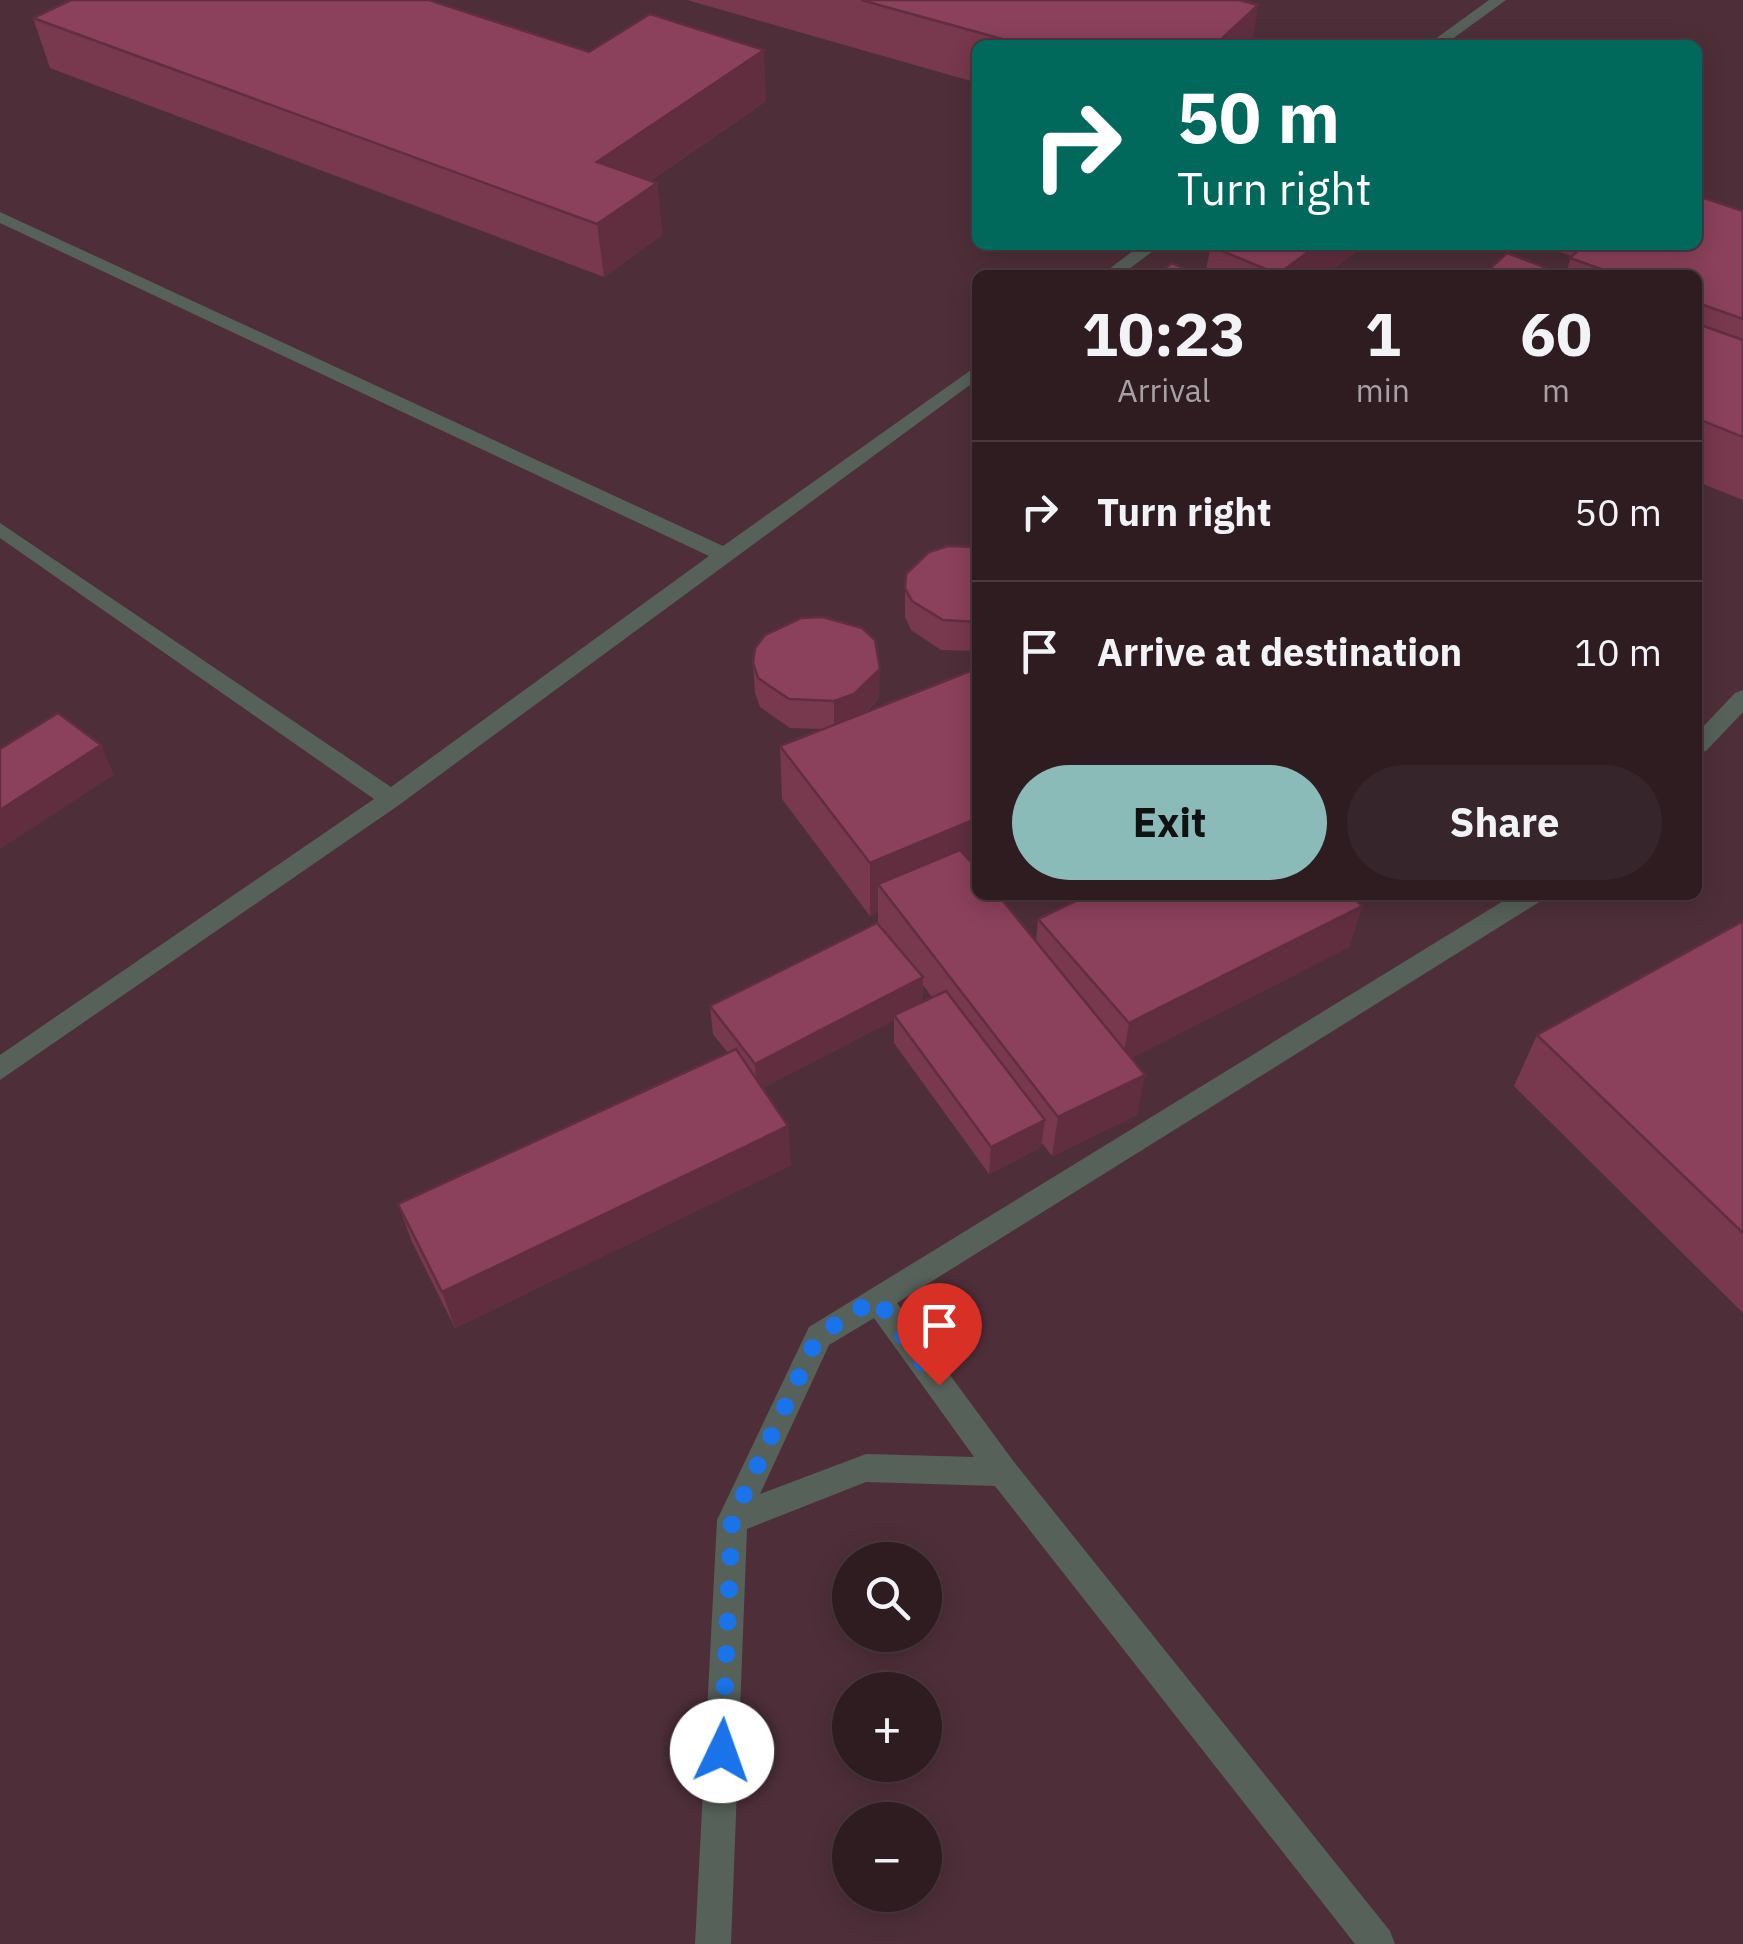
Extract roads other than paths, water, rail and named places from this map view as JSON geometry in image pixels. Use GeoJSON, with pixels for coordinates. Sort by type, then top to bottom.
{"type":"FeatureCollection","features":[{"type":"Feature","properties":{"kind":"street"},"geometry":{"type":"LineString","coordinates":[[1441,40],[1499,0]]}},
{"type":"Feature","properties":{"kind":"street"},"geometry":{"type":"LineString","coordinates":[[0,217],[724,555]]}},
{"type":"Feature","properties":{"kind":"street"},"geometry":{"type":"LineString","coordinates":[[1117,270],[1145,250]]}},
{"type":"Feature","properties":{"kind":"street"},"geometry":{"type":"LineString","coordinates":[[0,1069],[391,798],[972,374]]}},
{"type":"Feature","properties":{"kind":"street"},"geometry":{"type":"LineString","coordinates":[[0,528],[391,798]]}},
{"type":"Feature","properties":{"kind":"street"},"geometry":{"type":"LineString","coordinates":[[1702,740],[1743,698]]}},
{"type":"Feature","properties":{"kind":"street"},"geometry":{"type":"LineString","coordinates":[[713,1944],[732,1520],[818,1336],[1524,900]]}},
{"type":"Feature","properties":{"kind":"street"},"geometry":{"type":"LineString","coordinates":[[876,1298],[1003,1472],[1378,1944]]}},
{"type":"Feature","properties":{"kind":"street"},"geometry":{"type":"LineString","coordinates":[[732,1520],[866,1468],[1003,1472]]}}]}
